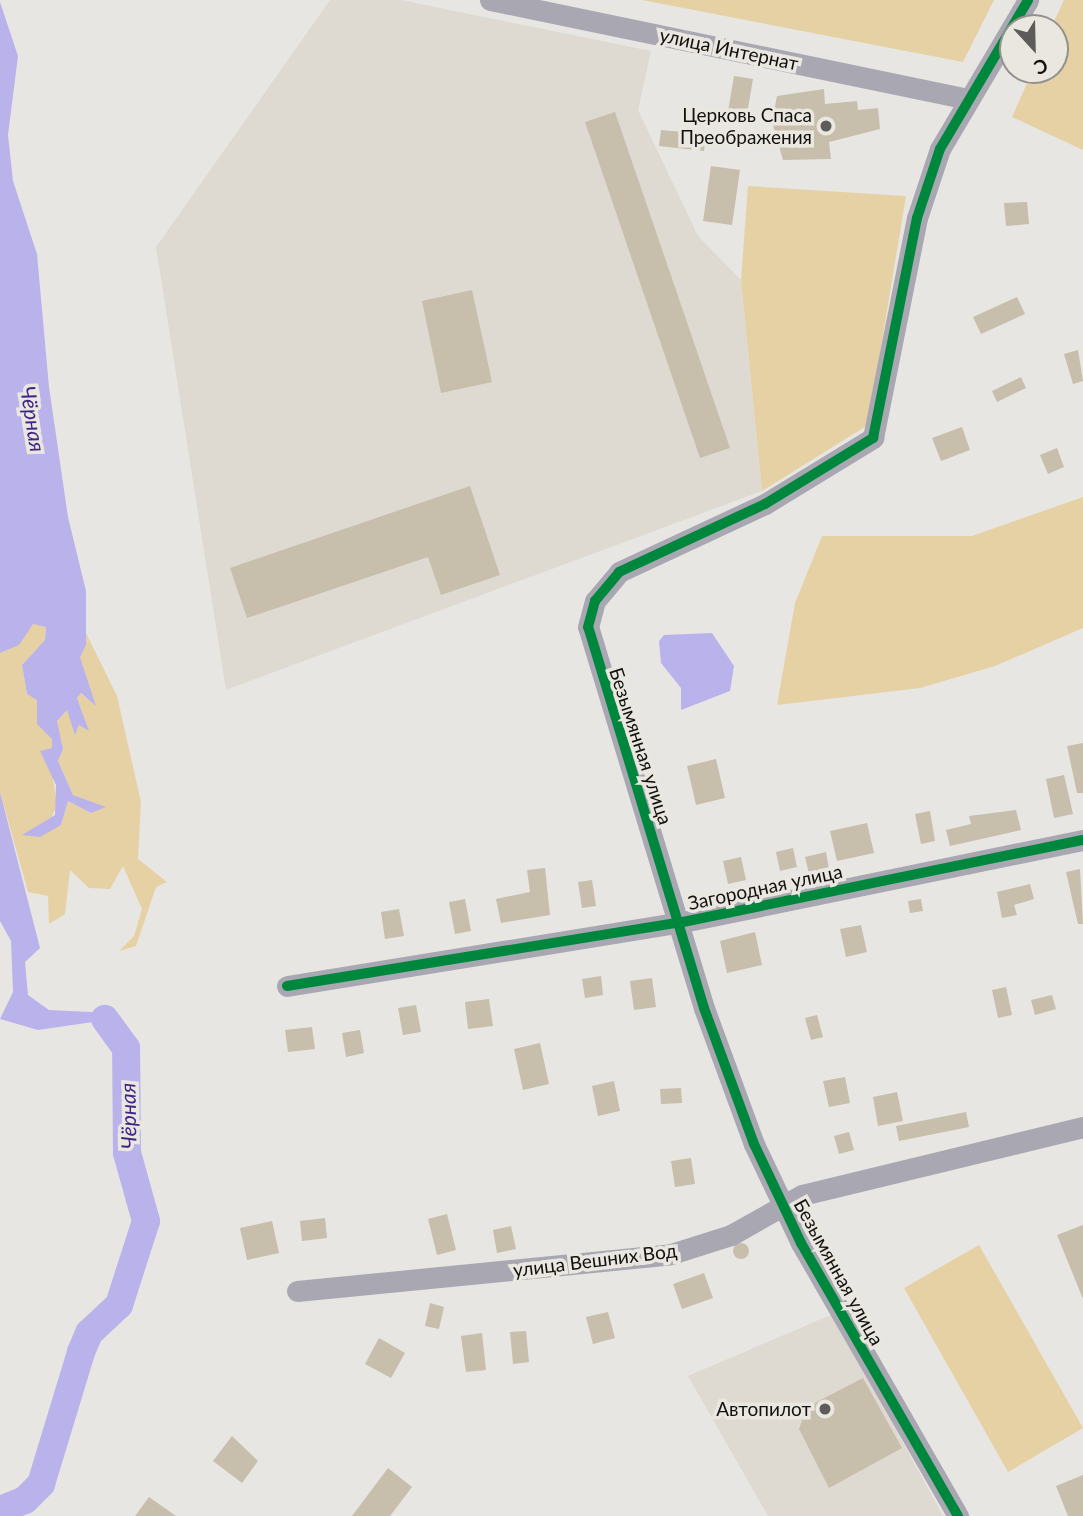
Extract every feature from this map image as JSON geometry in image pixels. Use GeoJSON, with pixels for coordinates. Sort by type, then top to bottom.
{"type":"FeatureCollection","features":[{"type":"Feature","properties":{"kind":"street","name":"улица Интернат"},"geometry":{"type":"LineString","coordinates":[[490,0],[967,99]]}},
{"type":"Feature","properties":{"kind":"street","name":"Безымянная улица"},"geometry":{"type":"LineString","coordinates":[[958,1516],[783,1207],[730,1085],[593,653],[589,615],[605,586],[634,562],[765,505],[873,438],[917,218],[940,149],[967,99],[1028,0]]}},
{"type":"Feature","properties":{"kind":"street","name":"Загородная улица"},"geometry":{"type":"LineString","coordinates":[[287,986],[678,923],[1083,840]]}},
{"type":"Feature","properties":{"kind":"street","name":"улица Вешних Вод"},"geometry":{"type":"LineString","coordinates":[[297,1291],[671,1254],[731,1235],[802,1195],[1083,1127]]}},
{"type":"Feature","properties":{"kind":"shaded area"},"geometry":{"type":"Polygon","coordinates":[[[330,0],[401,0],[651,51],[638,110],[698,236],[741,280],[762,491],[226,690],[156,247],[330,0]]]}},
{"type":"Feature","properties":{"kind":"shaded area"},"geometry":{"type":"Polygon","coordinates":[[[642,0],[994,0],[963,62],[642,0]]]}},
{"type":"Feature","properties":{"kind":"shaded area"},"geometry":{"type":"Polygon","coordinates":[[[1064,0],[1083,0],[1083,150],[1012,117],[1027,84],[1069,84],[1069,14],[1058,14],[1064,0]]]}},
{"type":"Feature","properties":{"kind":"shaded area"},"geometry":{"type":"Polygon","coordinates":[[[748,186],[906,196],[868,425],[762,491],[741,280],[748,186]]]}},
{"type":"Feature","properties":{"kind":"shaded area"},"geometry":{"type":"Polygon","coordinates":[[[1083,497],[1083,628],[995,666],[920,688],[777,705],[795,603],[822,536],[972,536],[1083,497]]]}},
{"type":"Feature","properties":{"kind":"shaded area"},"geometry":{"type":"Polygon","coordinates":[[[33,623],[46,627],[45,640],[22,665],[27,694],[38,700],[37,723],[52,739],[52,748],[41,751],[51,765],[57,805],[48,825],[24,835],[61,825],[68,801],[91,813],[104,807],[73,795],[58,761],[63,749],[56,721],[67,710],[76,733],[79,724],[88,729],[77,698],[80,693],[95,704],[80,657],[84,629],[117,696],[141,802],[138,859],[167,882],[156,887],[136,946],[119,951],[134,936],[142,909],[123,866],[110,889],[89,888],[70,870],[65,914],[49,924],[48,896],[28,892],[0,792],[0,653],[19,644],[33,623]]]}},
{"type":"Feature","properties":{"kind":"shaded area"},"geometry":{"type":"Polygon","coordinates":[[[979,1245],[1083,1428],[1008,1472],[904,1288],[979,1245]]]}},
{"type":"Feature","properties":{"kind":"shaded area"},"geometry":{"type":"Polygon","coordinates":[[[833,1314],[943,1516],[768,1516],[688,1376],[833,1314]]]}},
{"type":"Feature","properties":{"kind":"water"},"geometry":{"type":"Polygon","coordinates":[[[0,2],[18,56],[8,135],[13,181],[37,254],[49,387],[68,517],[86,591],[86,645],[80,657],[96,706],[81,693],[77,698],[89,731],[79,725],[75,735],[67,710],[57,721],[63,749],[58,761],[73,795],[106,807],[91,813],[68,801],[61,825],[40,837],[22,835],[55,815],[56,785],[40,751],[52,748],[52,739],[37,724],[37,700],[27,694],[22,665],[45,640],[46,627],[33,624],[19,645],[0,653],[0,2]]]}},
{"type":"Feature","properties":{"kind":"water"},"geometry":{"type":"Polygon","coordinates":[[[712,633],[734,666],[730,691],[681,710],[681,688],[661,663],[659,641],[664,635],[712,633]]]}},
{"type":"Feature","properties":{"kind":"water"},"geometry":{"type":"Polygon","coordinates":[[[0,792],[40,948],[25,962],[28,995],[49,1010],[111,1013],[126,1048],[93,1022],[38,1030],[0,1019],[13,992],[11,941],[0,921],[0,792]]]}},
{"type":"Feature","properties":{"kind":"building"},"geometry":{"type":"Polygon","coordinates":[[[734,76],[753,79],[746,120],[727,117],[734,76]]]}},
{"type":"Feature","properties":{"kind":"building","name":"Церковь Спаса Преображения"},"geometry":{"type":"Polygon","coordinates":[[[824,89],[825,104],[857,101],[858,110],[878,108],[880,129],[829,142],[831,159],[783,160],[772,122],[777,96],[824,89]]]}},
{"type":"Feature","properties":{"kind":"building"},"geometry":{"type":"Polygon","coordinates":[[[615,112],[730,448],[700,458],[585,122],[615,112]]]}},
{"type":"Feature","properties":{"kind":"building"},"geometry":{"type":"Polygon","coordinates":[[[661,130],[706,134],[704,151],[659,146],[661,130]]]}},
{"type":"Feature","properties":{"kind":"building"},"geometry":{"type":"Polygon","coordinates":[[[711,166],[740,170],[732,225],[703,221],[711,166]]]}},
{"type":"Feature","properties":{"kind":"building"},"geometry":{"type":"Polygon","coordinates":[[[1027,202],[1029,224],[1006,226],[1004,203],[1027,202]]]}},
{"type":"Feature","properties":{"kind":"building"},"geometry":{"type":"Polygon","coordinates":[[[472,290],[492,382],[441,393],[422,301],[472,290]]]}},
{"type":"Feature","properties":{"kind":"building"},"geometry":{"type":"Polygon","coordinates":[[[1017,297],[1025,314],[981,334],[973,317],[1017,297]]]}},
{"type":"Feature","properties":{"kind":"building"},"geometry":{"type":"Polygon","coordinates":[[[1078,350],[1083,381],[1073,384],[1064,354],[1078,350]]]}},
{"type":"Feature","properties":{"kind":"building"},"geometry":{"type":"Polygon","coordinates":[[[1021,377],[1026,388],[997,402],[992,391],[1021,377]]]}},
{"type":"Feature","properties":{"kind":"building"},"geometry":{"type":"Polygon","coordinates":[[[962,427],[970,450],[941,461],[932,438],[962,427]]]}},
{"type":"Feature","properties":{"kind":"building"},"geometry":{"type":"Polygon","coordinates":[[[1057,448],[1064,467],[1048,474],[1040,455],[1057,448]]]}},
{"type":"Feature","properties":{"kind":"building"},"geometry":{"type":"Polygon","coordinates":[[[470,486],[500,575],[441,595],[428,557],[247,618],[230,568],[470,486]]]}},
{"type":"Feature","properties":{"kind":"building"},"geometry":{"type":"Polygon","coordinates":[[[1083,743],[1083,793],[1077,793],[1067,746],[1083,743]]]}},
{"type":"Feature","properties":{"kind":"building"},"geometry":{"type":"Polygon","coordinates":[[[716,759],[725,798],[696,805],[687,766],[716,759]]]}},
{"type":"Feature","properties":{"kind":"building"},"geometry":{"type":"Polygon","coordinates":[[[1064,775],[1073,814],[1054,818],[1046,779],[1064,775]]]}},
{"type":"Feature","properties":{"kind":"building"},"geometry":{"type":"Polygon","coordinates":[[[1016,810],[1021,830],[950,846],[946,830],[971,824],[969,816],[1016,810]]]}},
{"type":"Feature","properties":{"kind":"building"},"geometry":{"type":"Polygon","coordinates":[[[930,811],[935,841],[921,844],[915,814],[930,811]]]}},
{"type":"Feature","properties":{"kind":"building"},"geometry":{"type":"Polygon","coordinates":[[[867,823],[874,853],[837,861],[830,831],[867,823]]]}},
{"type":"Feature","properties":{"kind":"building"},"geometry":{"type":"Polygon","coordinates":[[[793,848],[797,867],[780,871],[776,852],[793,848]]]}},
{"type":"Feature","properties":{"kind":"building"},"geometry":{"type":"Polygon","coordinates":[[[826,852],[829,869],[809,874],[805,857],[826,852]]]}},
{"type":"Feature","properties":{"kind":"building"},"geometry":{"type":"Polygon","coordinates":[[[741,857],[746,880],[728,884],[723,861],[741,857]]]}},
{"type":"Feature","properties":{"kind":"building"},"geometry":{"type":"Polygon","coordinates":[[[545,868],[550,915],[501,923],[496,899],[530,892],[527,870],[545,868]]]}},
{"type":"Feature","properties":{"kind":"building"},"geometry":{"type":"Polygon","coordinates":[[[1080,869],[1083,924],[1078,924],[1066,872],[1080,869]]]}},
{"type":"Feature","properties":{"kind":"building"},"geometry":{"type":"Polygon","coordinates":[[[592,880],[596,906],[582,908],[578,882],[592,880]]]}},
{"type":"Feature","properties":{"kind":"building"},"geometry":{"type":"Polygon","coordinates":[[[1030,884],[1034,899],[1014,905],[1017,915],[1002,918],[997,892],[1030,884]]]}},
{"type":"Feature","properties":{"kind":"building"},"geometry":{"type":"Polygon","coordinates":[[[465,899],[471,931],[455,934],[449,902],[465,899]]]}},
{"type":"Feature","properties":{"kind":"building"},"geometry":{"type":"Polygon","coordinates":[[[921,899],[923,911],[910,913],[908,901],[921,899]]]}},
{"type":"Feature","properties":{"kind":"building"},"geometry":{"type":"Polygon","coordinates":[[[399,909],[404,936],[385,939],[381,912],[399,909]]]}},
{"type":"Feature","properties":{"kind":"building"},"geometry":{"type":"Polygon","coordinates":[[[861,925],[867,952],[846,957],[840,929],[861,925]]]}},
{"type":"Feature","properties":{"kind":"building"},"geometry":{"type":"Polygon","coordinates":[[[755,932],[762,965],[727,973],[720,941],[755,932]]]}},
{"type":"Feature","properties":{"kind":"building"},"geometry":{"type":"Polygon","coordinates":[[[601,976],[603,995],[585,998],[582,979],[601,976]]]}},
{"type":"Feature","properties":{"kind":"building"},"geometry":{"type":"Polygon","coordinates":[[[652,978],[656,1007],[634,1010],[630,981],[652,978]]]}},
{"type":"Feature","properties":{"kind":"building"},"geometry":{"type":"Polygon","coordinates":[[[1006,987],[1012,1015],[998,1018],[992,990],[1006,987]]]}},
{"type":"Feature","properties":{"kind":"building"},"geometry":{"type":"Polygon","coordinates":[[[1052,995],[1056,1009],[1035,1015],[1031,1000],[1052,995]]]}},
{"type":"Feature","properties":{"kind":"building"},"geometry":{"type":"Polygon","coordinates":[[[489,999],[493,1026],[468,1029],[465,1002],[489,999]]]}},
{"type":"Feature","properties":{"kind":"building"},"geometry":{"type":"Polygon","coordinates":[[[416,1005],[421,1032],[403,1035],[398,1008],[416,1005]]]}},
{"type":"Feature","properties":{"kind":"building"},"geometry":{"type":"Polygon","coordinates":[[[817,1015],[823,1037],[811,1040],[805,1018],[817,1015]]]}},
{"type":"Feature","properties":{"kind":"building"},"geometry":{"type":"Polygon","coordinates":[[[312,1027],[315,1049],[288,1052],[285,1030],[312,1027]]]}},
{"type":"Feature","properties":{"kind":"building"},"geometry":{"type":"Polygon","coordinates":[[[360,1030],[364,1053],[346,1057],[342,1033],[360,1030]]]}},
{"type":"Feature","properties":{"kind":"building"},"geometry":{"type":"Polygon","coordinates":[[[540,1043],[549,1084],[523,1090],[514,1049],[540,1043]]]}},
{"type":"Feature","properties":{"kind":"building"},"geometry":{"type":"Polygon","coordinates":[[[845,1077],[850,1103],[829,1107],[823,1081],[845,1077]]]}},
{"type":"Feature","properties":{"kind":"building"},"geometry":{"type":"Polygon","coordinates":[[[614,1081],[620,1111],[598,1116],[592,1086],[614,1081]]]}},
{"type":"Feature","properties":{"kind":"building"},"geometry":{"type":"Polygon","coordinates":[[[681,1088],[682,1103],[661,1104],[660,1089],[681,1088]]]}},
{"type":"Feature","properties":{"kind":"building"},"geometry":{"type":"Polygon","coordinates":[[[897,1092],[903,1121],[878,1126],[873,1097],[897,1092]]]}},
{"type":"Feature","properties":{"kind":"building"},"geometry":{"type":"Polygon","coordinates":[[[966,1112],[969,1127],[899,1141],[896,1126],[966,1112]]]}},
{"type":"Feature","properties":{"kind":"building"},"geometry":{"type":"Polygon","coordinates":[[[849,1132],[854,1150],[839,1154],[834,1136],[849,1132]]]}},
{"type":"Feature","properties":{"kind":"building"},"geometry":{"type":"Polygon","coordinates":[[[691,1158],[695,1184],[675,1187],[671,1161],[691,1158]]]}},
{"type":"Feature","properties":{"kind":"building"},"geometry":{"type":"Polygon","coordinates":[[[447,1214],[456,1250],[437,1255],[428,1219],[447,1214]]]}},
{"type":"Feature","properties":{"kind":"building"},"geometry":{"type":"Polygon","coordinates":[[[325,1218],[327,1238],[302,1241],[300,1221],[325,1218]]]}},
{"type":"Feature","properties":{"kind":"building"},"geometry":{"type":"Polygon","coordinates":[[[272,1221],[279,1253],[247,1260],[240,1228],[272,1221]]]}},
{"type":"Feature","properties":{"kind":"building"},"geometry":{"type":"Polygon","coordinates":[[[1083,1225],[1083,1299],[1057,1235],[1083,1225]]]}},
{"type":"Feature","properties":{"kind":"building"},"geometry":{"type":"Polygon","coordinates":[[[511,1226],[516,1249],[497,1253],[493,1230],[511,1226]]]}},
{"type":"Feature","properties":{"kind":"building"},"geometry":{"type":"Polygon","coordinates":[[[741,1243],[747,1245],[747,1257],[741,1259],[735,1257],[733,1251],[735,1245],[741,1243]]]}},
{"type":"Feature","properties":{"kind":"building"},"geometry":{"type":"Polygon","coordinates":[[[704,1273],[713,1298],[682,1309],[673,1284],[704,1273]]]}},
{"type":"Feature","properties":{"kind":"building"},"geometry":{"type":"Polygon","coordinates":[[[430,1303],[444,1307],[439,1329],[425,1326],[430,1303]]]}},
{"type":"Feature","properties":{"kind":"building"},"geometry":{"type":"Polygon","coordinates":[[[608,1312],[615,1338],[593,1344],[586,1317],[608,1312]]]}},
{"type":"Feature","properties":{"kind":"building"},"geometry":{"type":"Polygon","coordinates":[[[526,1331],[529,1362],[513,1364],[510,1332],[526,1331]]]}},
{"type":"Feature","properties":{"kind":"building"},"geometry":{"type":"Polygon","coordinates":[[[482,1333],[486,1370],[466,1372],[461,1336],[482,1333]]]}},
{"type":"Feature","properties":{"kind":"building"},"geometry":{"type":"Polygon","coordinates":[[[379,1338],[405,1353],[391,1378],[365,1364],[379,1338]]]}},
{"type":"Feature","properties":{"kind":"building"},"geometry":{"type":"Polygon","coordinates":[[[863,1378],[902,1448],[829,1488],[799,1429],[807,1407],[863,1378]]]}},
{"type":"Feature","properties":{"kind":"building"},"geometry":{"type":"Polygon","coordinates":[[[232,1436],[258,1461],[242,1483],[213,1461],[232,1436]]]}},
{"type":"Feature","properties":{"kind":"building"},"geometry":{"type":"Polygon","coordinates":[[[388,1468],[412,1487],[390,1516],[352,1516],[388,1468]]]}},
{"type":"Feature","properties":{"kind":"building"},"geometry":{"type":"Polygon","coordinates":[[[1083,1475],[1083,1516],[1068,1516],[1056,1486],[1083,1475]]]}},
{"type":"Feature","properties":{"kind":"building"},"geometry":{"type":"Polygon","coordinates":[[[149,1497],[176,1516],[135,1516],[149,1497]]]}},
{"type":"Feature","properties":{"kind":"waterway","name":"Чёрная"},"geometry":{"type":"LineString","coordinates":[[0,1510],[25,1500],[41,1484],[81,1352],[89,1333],[119,1305],[146,1221],[127,1153],[126,1048],[105,1019]]}},
{"type":"Feature","properties":{"kind":"cycle path"},"geometry":{"type":"LineString","coordinates":[[958,1516],[801,1243],[754,1144],[704,1008],[588,627],[595,601],[619,572],[765,504],[873,438],[917,218],[940,149],[1028,0]]}},
{"type":"Feature","properties":{"kind":"cycle path"},"geometry":{"type":"LineString","coordinates":[[287,986],[678,923],[1083,840]]}},
{"type":"Feature","properties":{"kind":"place","name":"Церковь Спаса Преображения"},"geometry":{"type":"Point","coordinates":[826,126]}},
{"type":"Feature","properties":{"kind":"place","name":"Автопилот"},"geometry":{"type":"Point","coordinates":[825,1409]}}]}
